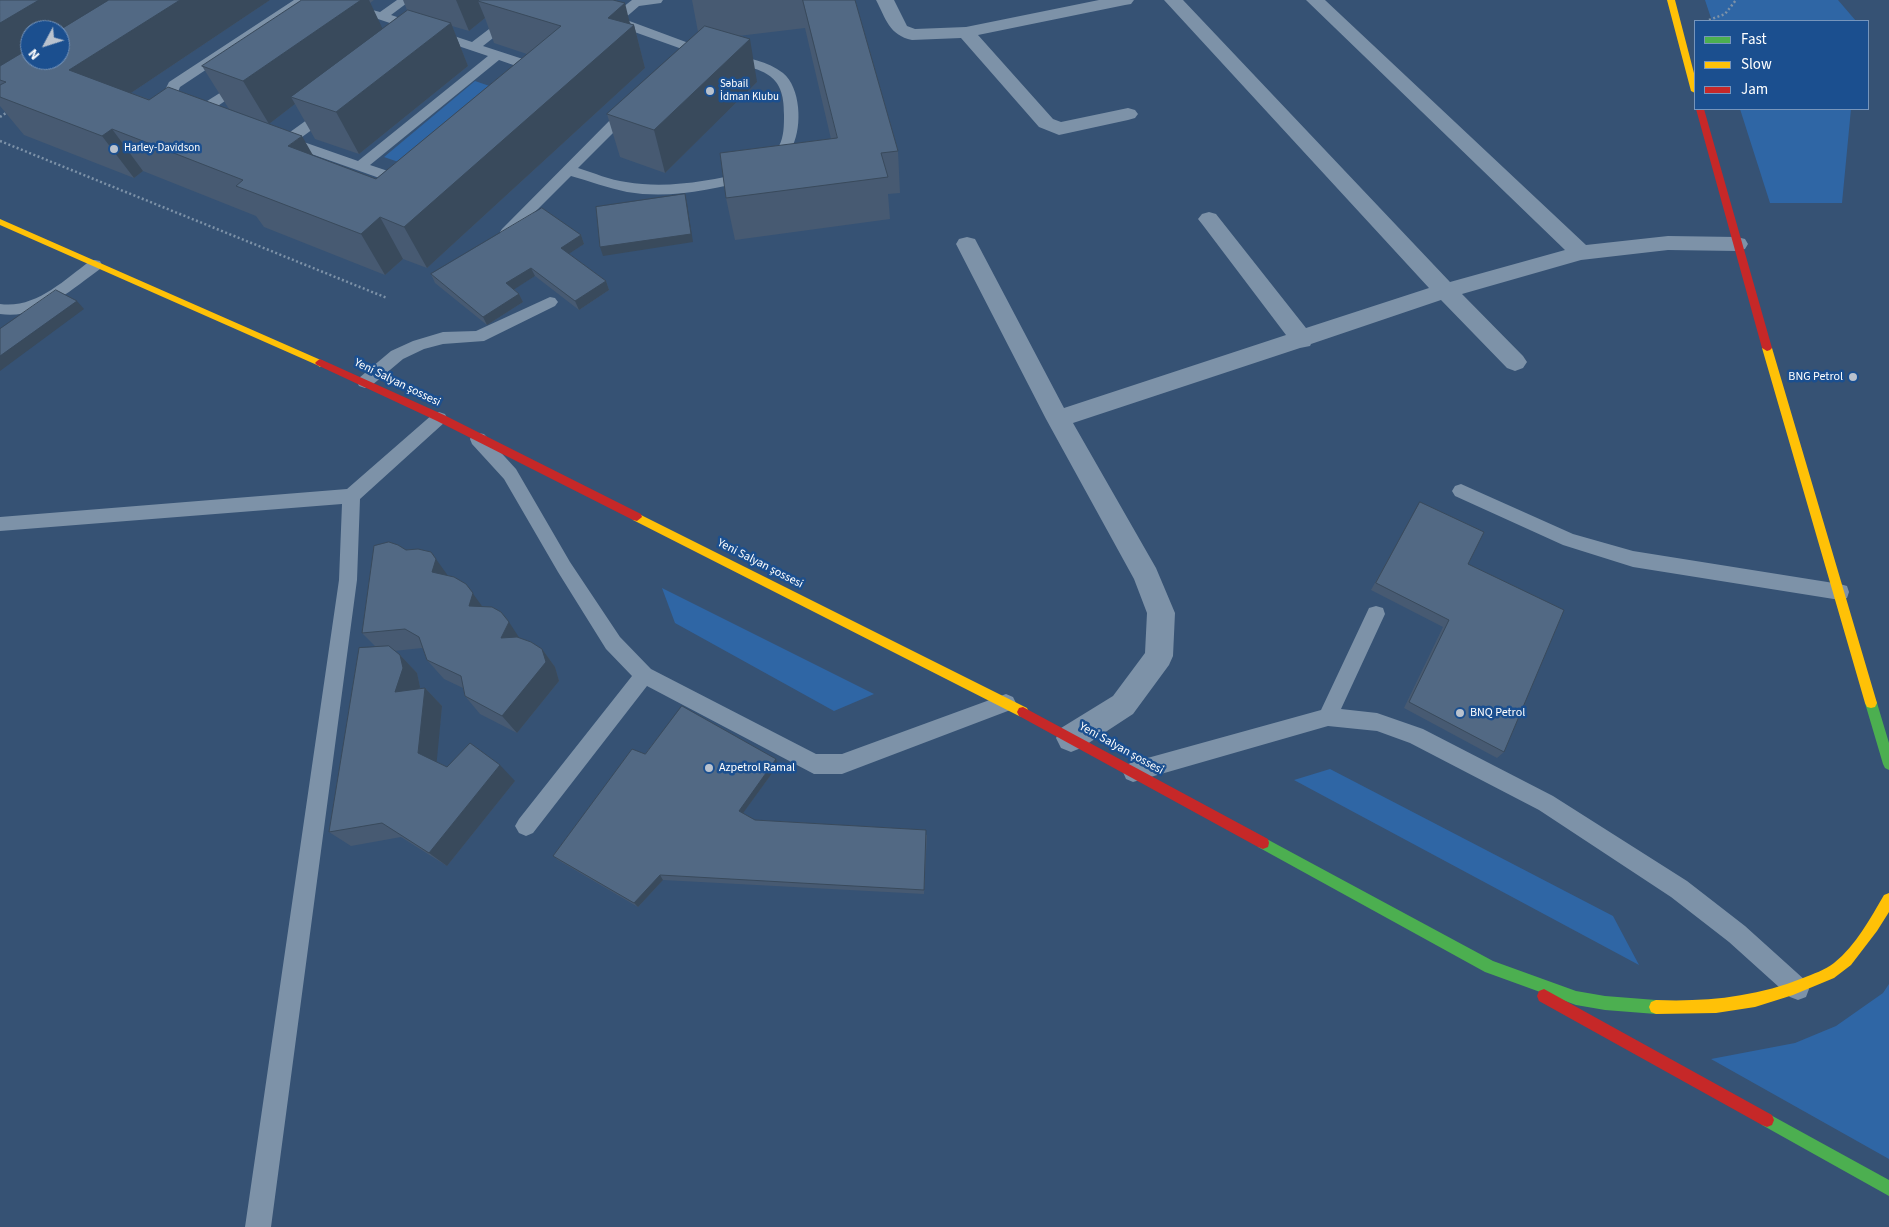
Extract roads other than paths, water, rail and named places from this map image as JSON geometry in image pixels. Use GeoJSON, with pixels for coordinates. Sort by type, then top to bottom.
{"type":"FeatureCollection","features":[{"type":"Feature","properties":{"kind":"main road"},"geometry":{"type":"LineString","coordinates":[[1671,0],[1694,87]]}},
{"type":"Feature","properties":{"kind":"main road"},"geometry":{"type":"LineString","coordinates":[[1700,110],[1737,244],[1889,764]]}},
{"type":"Feature","properties":{"kind":"main road","name":"Yeni Salyan şossesi"},"geometry":{"type":"LineString","coordinates":[[0,222],[365,382],[476,436],[1006,703],[1490,967]]}},
{"type":"Feature","properties":{"kind":"main road"},"geometry":{"type":"LineString","coordinates":[[1490,967],[1574,997],[1622,1006],[1695,1008],[1766,998],[1798,989],[1838,968],[1864,939],[1889,900]]}},
{"type":"Feature","properties":{"kind":"main road"},"geometry":{"type":"LineString","coordinates":[[1490,967],[1889,1188]]}},
{"type":"Feature","properties":{"kind":"street"},"geometry":{"type":"LineString","coordinates":[[885,0],[900,29],[912,34],[966,32],[1125,0]]}},
{"type":"Feature","properties":{"kind":"street"},"geometry":{"type":"LineString","coordinates":[[1173,0],[1445,292],[1515,362]]}},
{"type":"Feature","properties":{"kind":"street"},"geometry":{"type":"LineString","coordinates":[[1315,0],[1581,253]]}},
{"type":"Feature","properties":{"kind":"street"},"geometry":{"type":"LineString","coordinates":[[966,32],[1046,123],[1059,129],[1128,114]]}},
{"type":"Feature","properties":{"kind":"street"},"geometry":{"type":"LineString","coordinates":[[1209,219],[1302,340]]}},
{"type":"Feature","properties":{"kind":"street"},"geometry":{"type":"LineString","coordinates":[[1058,418],[1445,292],[1581,253],[1668,243],[1737,244]]}},
{"type":"Feature","properties":{"kind":"street"},"geometry":{"type":"LineString","coordinates":[[966,244],[1058,418],[1146,576],[1161,613],[1159,656],[1122,705],[1071,738]]}},
{"type":"Feature","properties":{"kind":"lane"},"geometry":{"type":"LineString","coordinates":[[219,117],[175,101],[171,92],[174,85],[298,3],[312,0]]}},
{"type":"Feature","properties":{"kind":"lane"},"geometry":{"type":"LineString","coordinates":[[321,0],[382,16],[427,37],[473,48],[524,64],[531,70],[532,77],[527,87]]}},
{"type":"Feature","properties":{"kind":"lane"},"geometry":{"type":"LineString","coordinates":[[382,16],[405,0]]}},
{"type":"Feature","properties":{"kind":"lane"},"geometry":{"type":"LineString","coordinates":[[473,48],[535,0]]}},
{"type":"Feature","properties":{"kind":"lane"},"geometry":{"type":"LineString","coordinates":[[615,20],[634,2],[657,0]]}},
{"type":"Feature","properties":{"kind":"lane"},"geometry":{"type":"LineString","coordinates":[[336,18],[352,7]]}},
{"type":"Feature","properties":{"kind":"lane"},"geometry":{"type":"LineString","coordinates":[[568,170],[632,188],[662,190],[708,185],[759,174],[786,148],[790,136],[791,99],[783,80],[760,66],[690,48],[597,15]]}},
{"type":"Feature","properties":{"kind":"lane"},"geometry":{"type":"LineString","coordinates":[[670,69],[690,48]]}},
{"type":"Feature","properties":{"kind":"lane"},"geometry":{"type":"LineString","coordinates":[[360,166],[497,56]]}},
{"type":"Feature","properties":{"kind":"lane"},"geometry":{"type":"LineString","coordinates":[[202,111],[249,78]]}},
{"type":"Feature","properties":{"kind":"lane"},"geometry":{"type":"LineString","coordinates":[[507,232],[636,102]]}},
{"type":"Feature","properties":{"kind":"lane"},"geometry":{"type":"LineString","coordinates":[[288,141],[336,105]]}},
{"type":"Feature","properties":{"kind":"lane"},"geometry":{"type":"LineString","coordinates":[[271,135],[390,177],[402,177],[418,172]]}},
{"type":"Feature","properties":{"kind":"lane"},"geometry":{"type":"LineString","coordinates":[[0,309],[21,310],[40,302],[95,265]]}},
{"type":"Feature","properties":{"kind":"lane"},"geometry":{"type":"LineString","coordinates":[[365,382],[397,355],[419,345],[443,338],[478,337],[550,302]]}},
{"type":"Feature","properties":{"kind":"lane"},"geometry":{"type":"LineString","coordinates":[[0,524],[351,496],[439,418]]}},
{"type":"Feature","properties":{"kind":"lane"},"geometry":{"type":"LineString","coordinates":[[476,436],[510,474],[564,567],[613,642],[644,675],[814,764],[842,764],[1006,703]]}},
{"type":"Feature","properties":{"kind":"lane"},"geometry":{"type":"LineString","coordinates":[[1461,491],[1569,540],[1633,560],[1840,592]]}},
{"type":"Feature","properties":{"kind":"lane"},"geometry":{"type":"LineString","coordinates":[[258,1227],[348,580],[351,496]]}},
{"type":"Feature","properties":{"kind":"lane"},"geometry":{"type":"LineString","coordinates":[[1328,717],[1376,614]]}},
{"type":"Feature","properties":{"kind":"lane"},"geometry":{"type":"LineString","coordinates":[[526,826],[644,675]]}},
{"type":"Feature","properties":{"kind":"lane"},"geometry":{"type":"LineString","coordinates":[[1133,772],[1328,717],[1377,722],[1416,736],[1546,803],[1679,889],[1737,934],[1798,989]]}},
{"type":"Feature","properties":{"kind":"place","name":"Səbail İdman Klubu"},"geometry":{"type":"Point","coordinates":[710,91]}},
{"type":"Feature","properties":{"kind":"place","name":"Harley-Davidson"},"geometry":{"type":"Point","coordinates":[114,149]}},
{"type":"Feature","properties":{"kind":"place","name":"BNG Petrol"},"geometry":{"type":"Point","coordinates":[1853,377]}},
{"type":"Feature","properties":{"kind":"place","name":"BNQ Petrol"},"geometry":{"type":"Point","coordinates":[1460,713]}},
{"type":"Feature","properties":{"kind":"place","name":"Azpetrol Ramal"},"geometry":{"type":"Point","coordinates":[709,768]}}]}
